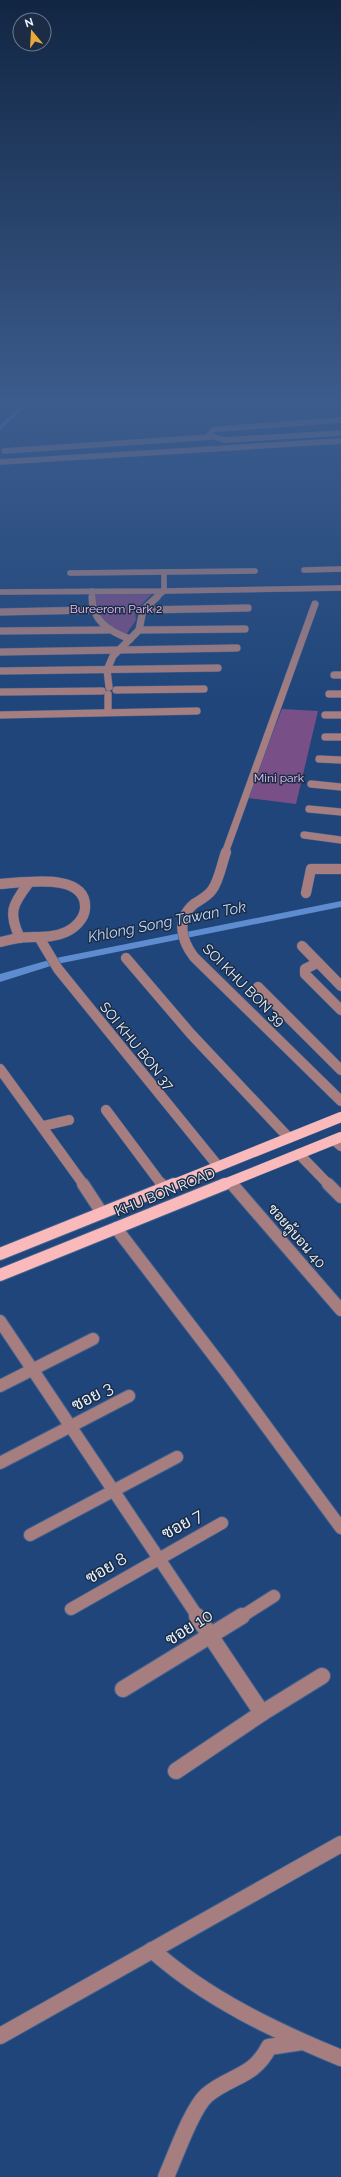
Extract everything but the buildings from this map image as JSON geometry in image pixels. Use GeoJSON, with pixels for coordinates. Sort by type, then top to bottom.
{"type":"FeatureCollection","features":[{"type":"Feature","properties":{"kind":"main road","name":"KHU BON ROAD"},"geometry":{"type":"LineString","coordinates":[[0,1254],[341,1117]]}},
{"type":"Feature","properties":{"kind":"main road","name":"KHU BON ROAD"},"geometry":{"type":"LineString","coordinates":[[0,1275],[299,1154],[339,1141]]}},
{"type":"Feature","properties":{"kind":"street"},"geometry":{"type":"LineString","coordinates":[[304,570],[341,569]]}},
{"type":"Feature","properties":{"kind":"street"},"geometry":{"type":"LineString","coordinates":[[70,573],[254,571]]}},
{"type":"Feature","properties":{"kind":"street"},"geometry":{"type":"LineString","coordinates":[[164,572],[164,591]]}},
{"type":"Feature","properties":{"kind":"street"},"geometry":{"type":"LineString","coordinates":[[0,592],[341,588]]}},
{"type":"Feature","properties":{"kind":"street"},"geometry":{"type":"LineString","coordinates":[[92,591],[92,610],[108,630]]}},
{"type":"Feature","properties":{"kind":"street"},"geometry":{"type":"LineString","coordinates":[[108,712],[106,690],[107,670],[113,656],[138,630],[143,610],[151,600],[164,591]]}},
{"type":"Feature","properties":{"kind":"street","name":"SOI KHU BON 39"},"geometry":{"type":"LineString","coordinates":[[315,604],[226,856],[212,890],[190,909],[184,917],[182,927],[185,944],[194,957],[341,1101]]}},
{"type":"Feature","properties":{"kind":"street"},"geometry":{"type":"LineString","coordinates":[[143,610],[248,608]]}},
{"type":"Feature","properties":{"kind":"street"},"geometry":{"type":"LineString","coordinates":[[0,612],[92,610]]}},
{"type":"Feature","properties":{"kind":"street"},"geometry":{"type":"LineString","coordinates":[[138,630],[245,629]]}},
{"type":"Feature","properties":{"kind":"street"},"geometry":{"type":"LineString","coordinates":[[0,631],[108,630],[130,639]]}},
{"type":"Feature","properties":{"kind":"street"},"geometry":{"type":"LineString","coordinates":[[0,652],[237,648]]}},
{"type":"Feature","properties":{"kind":"street"},"geometry":{"type":"LineString","coordinates":[[0,671],[218,668]]}},
{"type":"Feature","properties":{"kind":"street"},"geometry":{"type":"LineString","coordinates":[[0,692],[204,689]]}},
{"type":"Feature","properties":{"kind":"street"},"geometry":{"type":"LineString","coordinates":[[329,694],[341,694]]}},
{"type":"Feature","properties":{"kind":"street"},"geometry":{"type":"LineString","coordinates":[[0,715],[197,711]]}},
{"type":"Feature","properties":{"kind":"street"},"geometry":{"type":"LineString","coordinates":[[325,715],[341,716]]}},
{"type":"Feature","properties":{"kind":"street"},"geometry":{"type":"LineString","coordinates":[[325,736],[341,737]]}},
{"type":"Feature","properties":{"kind":"street"},"geometry":{"type":"LineString","coordinates":[[319,759],[341,760]]}},
{"type":"Feature","properties":{"kind":"street"},"geometry":{"type":"LineString","coordinates":[[311,784],[341,787]]}},
{"type":"Feature","properties":{"kind":"street"},"geometry":{"type":"LineString","coordinates":[[309,809],[341,812]]}},
{"type":"Feature","properties":{"kind":"street"},"geometry":{"type":"LineString","coordinates":[[304,835],[341,840]]}},
{"type":"Feature","properties":{"kind":"street"},"geometry":{"type":"LineString","coordinates":[[306,893],[311,869],[341,869]]}},
{"type":"Feature","properties":{"kind":"street"},"geometry":{"type":"LineString","coordinates":[[0,884],[28,884],[54,881],[72,885],[82,895],[85,903],[82,916],[73,928],[65,932],[40,939],[20,938],[0,942]]}},
{"type":"Feature","properties":{"kind":"street"},"geometry":{"type":"LineString","coordinates":[[20,938],[11,921],[11,914],[18,898],[28,884]]}},
{"type":"Feature","properties":{"kind":"street","name":"SOI KHU BON 37"},"geometry":{"type":"LineString","coordinates":[[40,939],[58,969],[218,1166]]}},
{"type":"Feature","properties":{"kind":"street"},"geometry":{"type":"LineString","coordinates":[[302,946],[341,986]]}},
{"type":"Feature","properties":{"kind":"street"},"geometry":{"type":"LineString","coordinates":[[126,958],[191,1034],[289,1138]]}},
{"type":"Feature","properties":{"kind":"street"},"geometry":{"type":"LineString","coordinates":[[317,963],[305,968],[305,974],[341,1010]]}},
{"type":"Feature","properties":{"kind":"street"},"geometry":{"type":"LineString","coordinates":[[258,987],[341,1070]]}},
{"type":"Feature","properties":{"kind":"street"},"geometry":{"type":"LineString","coordinates":[[0,1069],[102,1212]]}},
{"type":"Feature","properties":{"kind":"street"},"geometry":{"type":"LineString","coordinates":[[106,1110],[164,1188]]}},
{"type":"Feature","properties":{"kind":"street"},"geometry":{"type":"LineString","coordinates":[[42,1126],[69,1120]]}},
{"type":"Feature","properties":{"kind":"street"},"geometry":{"type":"LineString","coordinates":[[299,1154],[341,1197]]}},
{"type":"Feature","properties":{"kind":"street","name":"ซอยคู้บอน 40"},"geometry":{"type":"LineString","coordinates":[[230,1182],[341,1310]]}},
{"type":"Feature","properties":{"kind":"street"},"geometry":{"type":"LineString","coordinates":[[116,1228],[227,1373],[341,1528]]}},
{"type":"Feature","properties":{"kind":"street"},"geometry":{"type":"LineString","coordinates":[[0,1321],[262,1713]]}},
{"type":"Feature","properties":{"kind":"street"},"geometry":{"type":"LineString","coordinates":[[0,1386],[93,1338]]}},
{"type":"Feature","properties":{"kind":"street","name":"ซอย 3"},"geometry":{"type":"LineString","coordinates":[[0,1463],[129,1396]]}},
{"type":"Feature","properties":{"kind":"street"},"geometry":{"type":"LineString","coordinates":[[30,1535],[177,1457]]}},
{"type":"Feature","properties":{"kind":"street","name":"ซอย 7"},"geometry":{"type":"LineString","coordinates":[[158,1558],[222,1523]]}},
{"type":"Feature","properties":{"kind":"street","name":"ซอย 8"},"geometry":{"type":"LineString","coordinates":[[71,1609],[158,1558]]}},
{"type":"Feature","properties":{"kind":"street","name":"ซอย 10"},"geometry":{"type":"LineString","coordinates":[[123,1689],[274,1596]]}},
{"type":"Feature","properties":{"kind":"street"},"geometry":{"type":"LineString","coordinates":[[176,1770],[262,1713],[322,1676]]}},
{"type":"Feature","properties":{"kind":"street"},"geometry":{"type":"LineString","coordinates":[[0,2036],[341,1844]]}},
{"type":"Feature","properties":{"kind":"street"},"geometry":{"type":"LineString","coordinates":[[152,1950],[170,1967],[192,1984],[302,2042],[341,2058]]}},
{"type":"Feature","properties":{"kind":"street"},"geometry":{"type":"LineString","coordinates":[[166,2177],[196,2110],[207,2095],[253,2069],[263,2059],[269,2047],[302,2042]]}},
{"type":"Feature","properties":{"kind":"green space","name":"Bureerom Park 2"},"geometry":{"type":"Polygon","coordinates":[[[95,591],[152,594],[135,611],[136,620],[125,636],[110,630],[94,610],[95,591]]]}},
{"type":"Feature","properties":{"kind":"green space","name":"Mini park"},"geometry":{"type":"Polygon","coordinates":[[[282,709],[318,711],[296,804],[247,798],[282,709]]]}},
{"type":"Feature","properties":{"kind":"waterway","name":"Khlong Song Tawan Tok"},"geometry":{"type":"LineString","coordinates":[[0,978],[56,961],[341,904]]}}]}
